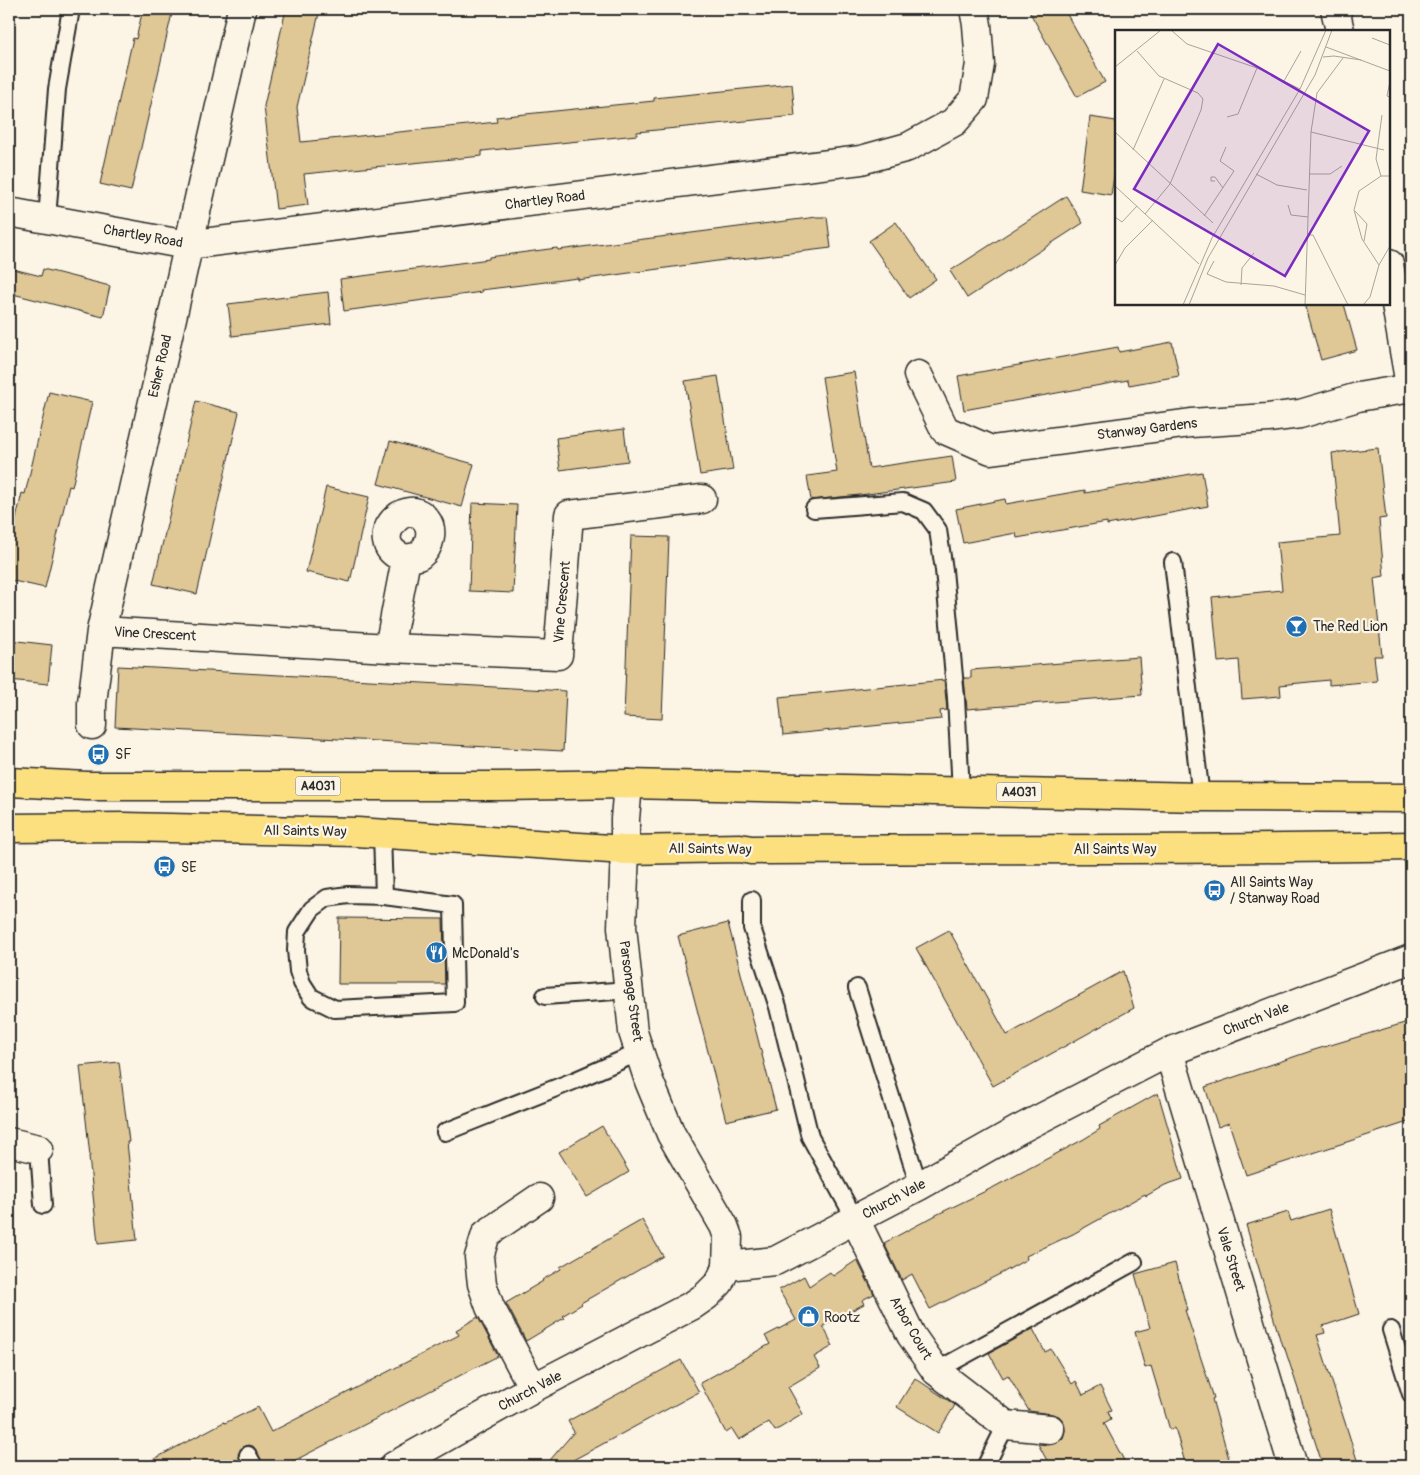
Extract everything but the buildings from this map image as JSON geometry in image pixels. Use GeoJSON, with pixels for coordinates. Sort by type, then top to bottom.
{"type":"FeatureCollection","features":[{"type":"Feature","properties":{"kind":"highway","name":"A4031"},"geometry":{"type":"LineString","coordinates":[[9,782],[86,786],[500,786],[628,784],[1201,798],[1411,798]]}},
{"type":"Feature","properties":{"kind":"highway","name":"All Saints Way"},"geometry":{"type":"LineString","coordinates":[[9,828],[124,826],[382,834],[625,850],[740,848],[751,850],[957,848],[1192,849],[1411,846]]}},
{"type":"Feature","properties":{"kind":"street","name":"Esher Road"},"geometry":{"type":"LineString","coordinates":[[92,725],[92,703],[101,631],[242,9]]}},
{"type":"Feature","properties":{"kind":"street","name":"Chartley Road"},"geometry":{"type":"LineString","coordinates":[[9,212],[187,245],[861,160],[908,147],[954,122],[974,99],[980,64],[974,9]]}},
{"type":"Feature","properties":{"kind":"street"},"geometry":{"type":"LineString","coordinates":[[1335,9],[1340,30]]}},
{"type":"Feature","properties":{"kind":"street"},"geometry":{"type":"LineString","coordinates":[[1390,270],[1411,389]]}},
{"type":"Feature","properties":{"kind":"street","name":"Stanway Gardens"},"geometry":{"type":"LineString","coordinates":[[918,375],[945,430],[990,450],[1191,423],[1300,414],[1358,397],[1411,389]]}},
{"type":"Feature","properties":{"kind":"street","name":"Vine Crescent"},"geometry":{"type":"LineString","coordinates":[[101,631],[389,648],[558,655],[569,514],[702,500]]}},
{"type":"Feature","properties":{"kind":"street"},"geometry":{"type":"LineString","coordinates":[[389,648],[406,559]]}},
{"type":"Feature","properties":{"kind":"street","name":"Parsonage Street"},"geometry":{"type":"LineString","coordinates":[[628,784],[625,819],[622,927],[634,1032],[648,1081],[671,1134],[724,1226],[728,1237],[727,1266]]}},
{"type":"Feature","properties":{"kind":"street","name":"Church Vale"},"geometry":{"type":"LineString","coordinates":[[400,1465],[534,1388],[693,1305],[719,1283],[727,1266],[775,1261],[919,1186],[1018,1130],[1169,1052],[1411,959]]}},
{"type":"Feature","properties":{"kind":"street","name":"Vale Street"},"geometry":{"type":"LineString","coordinates":[[1169,1052],[1293,1466]]}},
{"type":"Feature","properties":{"kind":"street"},"geometry":{"type":"LineString","coordinates":[[9,1142],[39,1149]]}},
{"type":"Feature","properties":{"kind":"street"},"geometry":{"type":"LineString","coordinates":[[534,1388],[490,1307],[482,1284],[479,1257],[486,1234],[538,1198]]}},
{"type":"Feature","properties":{"kind":"street","name":"Arbor Court"},"geometry":{"type":"LineString","coordinates":[[854,1220],[911,1334],[936,1371],[1006,1425]]}},
{"type":"Feature","properties":{"kind":"street"},"geometry":{"type":"LineString","coordinates":[[1006,1425],[1050,1429]]}},
{"type":"Feature","properties":{"kind":"lane"},"geometry":{"type":"LineString","coordinates":[[47,219],[57,89],[71,9]]}},
{"type":"Feature","properties":{"kind":"lane"},"geometry":{"type":"LineString","coordinates":[[814,509],[903,502],[924,511],[938,530],[944,570],[956,698],[961,791]]}},
{"type":"Feature","properties":{"kind":"lane"},"geometry":{"type":"LineString","coordinates":[[1173,562],[1201,798]]}},
{"type":"Feature","properties":{"kind":"lane"},"geometry":{"type":"LineString","coordinates":[[382,834],[384,896]]}},
{"type":"Feature","properties":{"kind":"lane"},"geometry":{"type":"LineString","coordinates":[[348,895],[384,896],[453,905],[455,1003],[335,1008],[311,997],[306,990],[298,971],[297,932],[312,909],[327,898],[348,895]]}},
{"type":"Feature","properties":{"kind":"lane"},"geometry":{"type":"LineString","coordinates":[[752,900],[752,928],[778,1007],[810,1136],[854,1220]]}},
{"type":"Feature","properties":{"kind":"lane"},"geometry":{"type":"LineString","coordinates":[[857,988],[919,1186]]}},
{"type":"Feature","properties":{"kind":"lane"},"geometry":{"type":"LineString","coordinates":[[545,996],[629,990]]}},
{"type":"Feature","properties":{"kind":"lane"},"geometry":{"type":"LineString","coordinates":[[445,1132],[576,1080],[640,1052]]}},
{"type":"Feature","properties":{"kind":"lane"},"geometry":{"type":"LineString","coordinates":[[39,1149],[43,1205]]}},
{"type":"Feature","properties":{"kind":"lane"},"geometry":{"type":"LineString","coordinates":[[936,1371],[1134,1262]]}},
{"type":"Feature","properties":{"kind":"lane"},"geometry":{"type":"LineString","coordinates":[[1391,1330],[1411,1394]]}},
{"type":"Feature","properties":{"kind":"lane"},"geometry":{"type":"LineString","coordinates":[[986,1465],[1006,1425]]}},
{"type":"Feature","properties":{"kind":"place","name":"The Red Lion"},"geometry":{"type":"Point","coordinates":[1297,626]}},
{"type":"Feature","properties":{"kind":"place","name":"SF"},"geometry":{"type":"Point","coordinates":[99,754]}},
{"type":"Feature","properties":{"kind":"place","name":"SE"},"geometry":{"type":"Point","coordinates":[165,867]}},
{"type":"Feature","properties":{"kind":"place","name":"All Saints Way / Stanway Road"},"geometry":{"type":"Point","coordinates":[1214,890]}},
{"type":"Feature","properties":{"kind":"place","name":"McDonald's"},"geometry":{"type":"Point","coordinates":[436,953]}},
{"type":"Feature","properties":{"kind":"place","name":"Rootz"},"geometry":{"type":"Point","coordinates":[808,1317]}}]}
